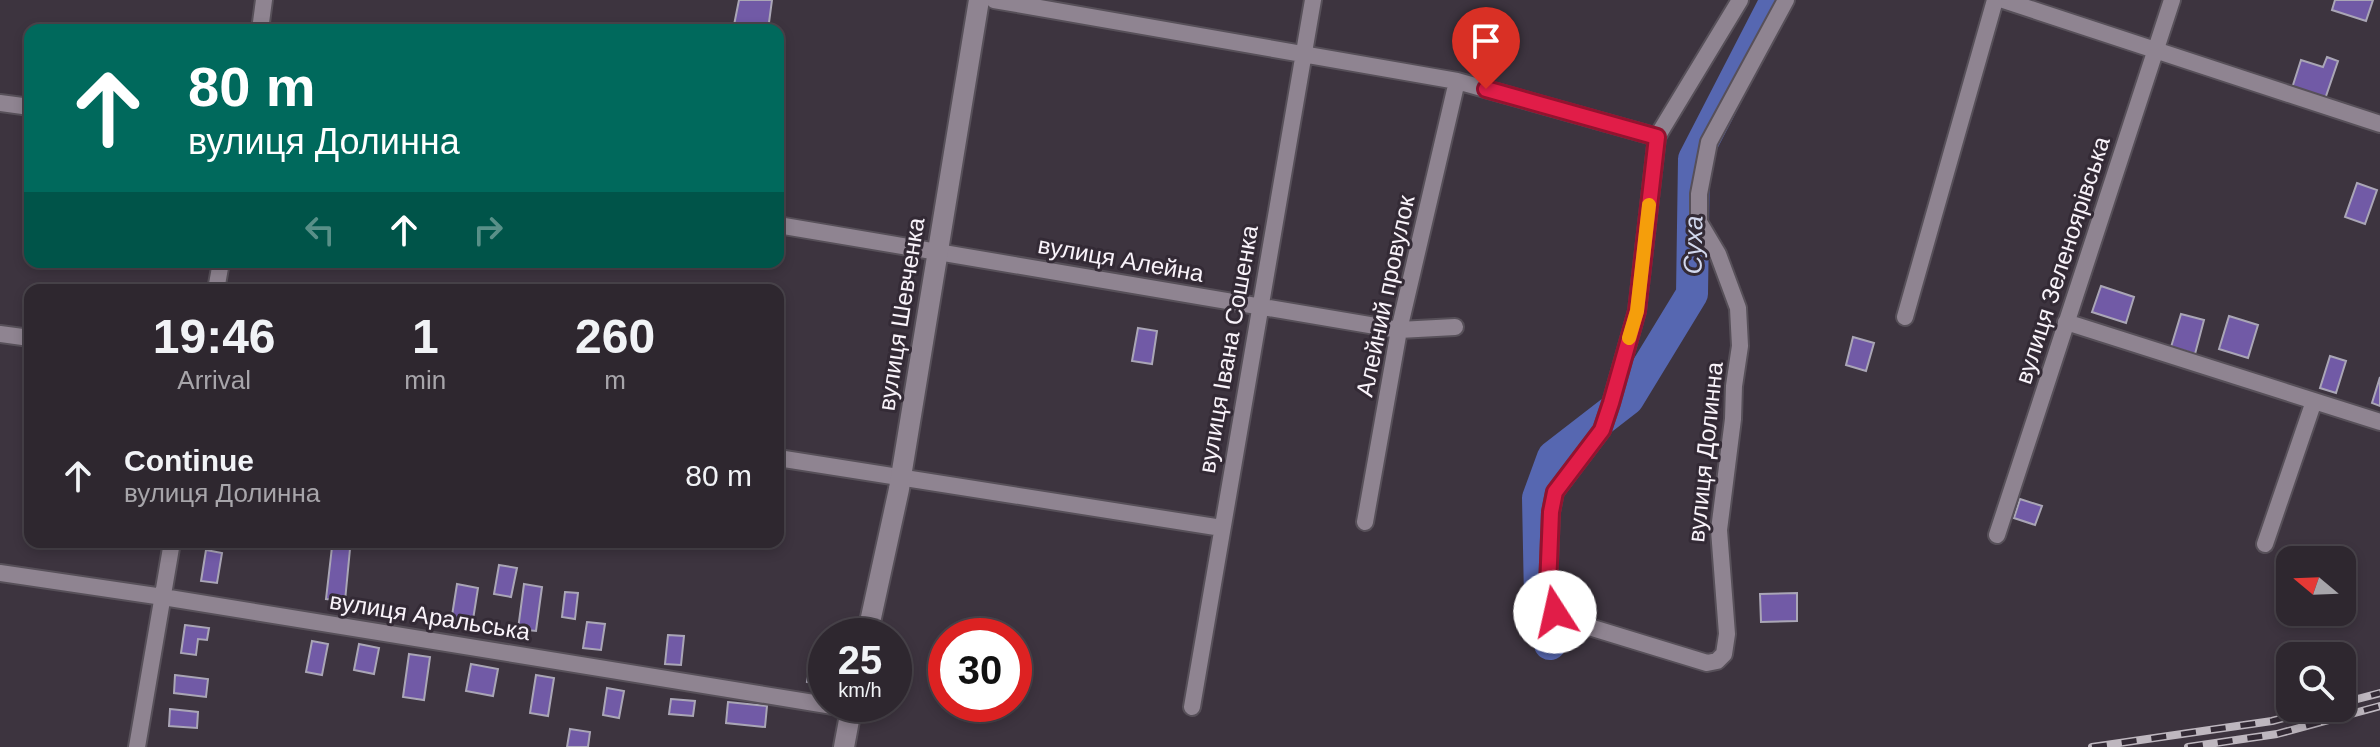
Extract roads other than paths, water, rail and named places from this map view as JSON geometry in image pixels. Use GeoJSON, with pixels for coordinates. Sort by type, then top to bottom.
{"type":"FeatureCollection","features":[{"type":"Feature","properties":{"kind":"street"},"geometry":{"type":"LineString","coordinates":[[261,24],[264,0]]}},
{"type":"Feature","properties":{"kind":"street","name":"вулиця Шевченка"},"geometry":{"type":"LineString","coordinates":[[871,618],[901,478],[979,0]]}},
{"type":"Feature","properties":{"kind":"street"},"geometry":{"type":"LineString","coordinates":[[994,0],[1457,81],[1657,137],[1740,0]]}},
{"type":"Feature","properties":{"kind":"street","name":"вулиця Івана Сошенка"},"geometry":{"type":"LineString","coordinates":[[1192,707],[1313,0]]}},
{"type":"Feature","properties":{"kind":"street","name":"вулиця Долинна"},"geometry":{"type":"LineString","coordinates":[[1657,137],[1637,311],[1602,430],[1555,492],[1551,512],[1548,588],[1555,612],[1586,626],[1707,663],[1717,661],[1724,654],[1727,634],[1719,530],[1740,346],[1738,308],[1718,254],[1699,222],[1699,194],[1709,142],[1786,0]]}},
{"type":"Feature","properties":{"kind":"street"},"geometry":{"type":"LineString","coordinates":[[1905,317],[1995,0]]}},
{"type":"Feature","properties":{"kind":"street"},"geometry":{"type":"LineString","coordinates":[[2003,0],[2380,124]]}},
{"type":"Feature","properties":{"kind":"street","name":"вулиця Зеленоярівська"},"geometry":{"type":"LineString","coordinates":[[1997,535],[2172,0]]}},
{"type":"Feature","properties":{"kind":"street","name":"Алейний провулок"},"geometry":{"type":"LineString","coordinates":[[1365,522],[1399,330],[1457,81]]}},
{"type":"Feature","properties":{"kind":"street"},"geometry":{"type":"LineString","coordinates":[[0,103],[24,106]]}},
{"type":"Feature","properties":{"kind":"street","name":"вулиця Алейна"},"geometry":{"type":"LineString","coordinates":[[784,226],[1399,330],[1455,327]]}},
{"type":"Feature","properties":{"kind":"street"},"geometry":{"type":"LineString","coordinates":[[2066,322],[2380,422]]}},
{"type":"Feature","properties":{"kind":"street"},"geometry":{"type":"LineString","coordinates":[[0,334],[24,337]]}},
{"type":"Feature","properties":{"kind":"street"},"geometry":{"type":"LineString","coordinates":[[2265,544],[2314,401]]}},
{"type":"Feature","properties":{"kind":"street"},"geometry":{"type":"LineString","coordinates":[[784,459],[1222,528]]}},
{"type":"Feature","properties":{"kind":"street"},"geometry":{"type":"LineString","coordinates":[[137,747],[171,548]]}},
{"type":"Feature","properties":{"kind":"street","name":"вулиця Аральська"},"geometry":{"type":"LineString","coordinates":[[0,573],[808,699]]}},
{"type":"Feature","properties":{"kind":"street"},"geometry":{"type":"LineString","coordinates":[[844,747],[849,722]]}},
{"type":"Feature","properties":{"kind":"waterway","name":"Суха"},"geometry":{"type":"LineString","coordinates":[[1550,644],[1540,598],[1538,498],[1553,457],[1628,399],[1692,294],[1694,159],[1776,0]]}},
{"type":"Feature","properties":{"kind":"railway"},"geometry":{"type":"LineString","coordinates":[[2356,699],[2380,693]]}},
{"type":"Feature","properties":{"kind":"railway"},"geometry":{"type":"LineString","coordinates":[[2188,747],[2277,734],[2380,706]]}},
{"type":"Feature","properties":{"kind":"railway"},"geometry":{"type":"LineString","coordinates":[[2092,747],[2276,720]]}}]}
